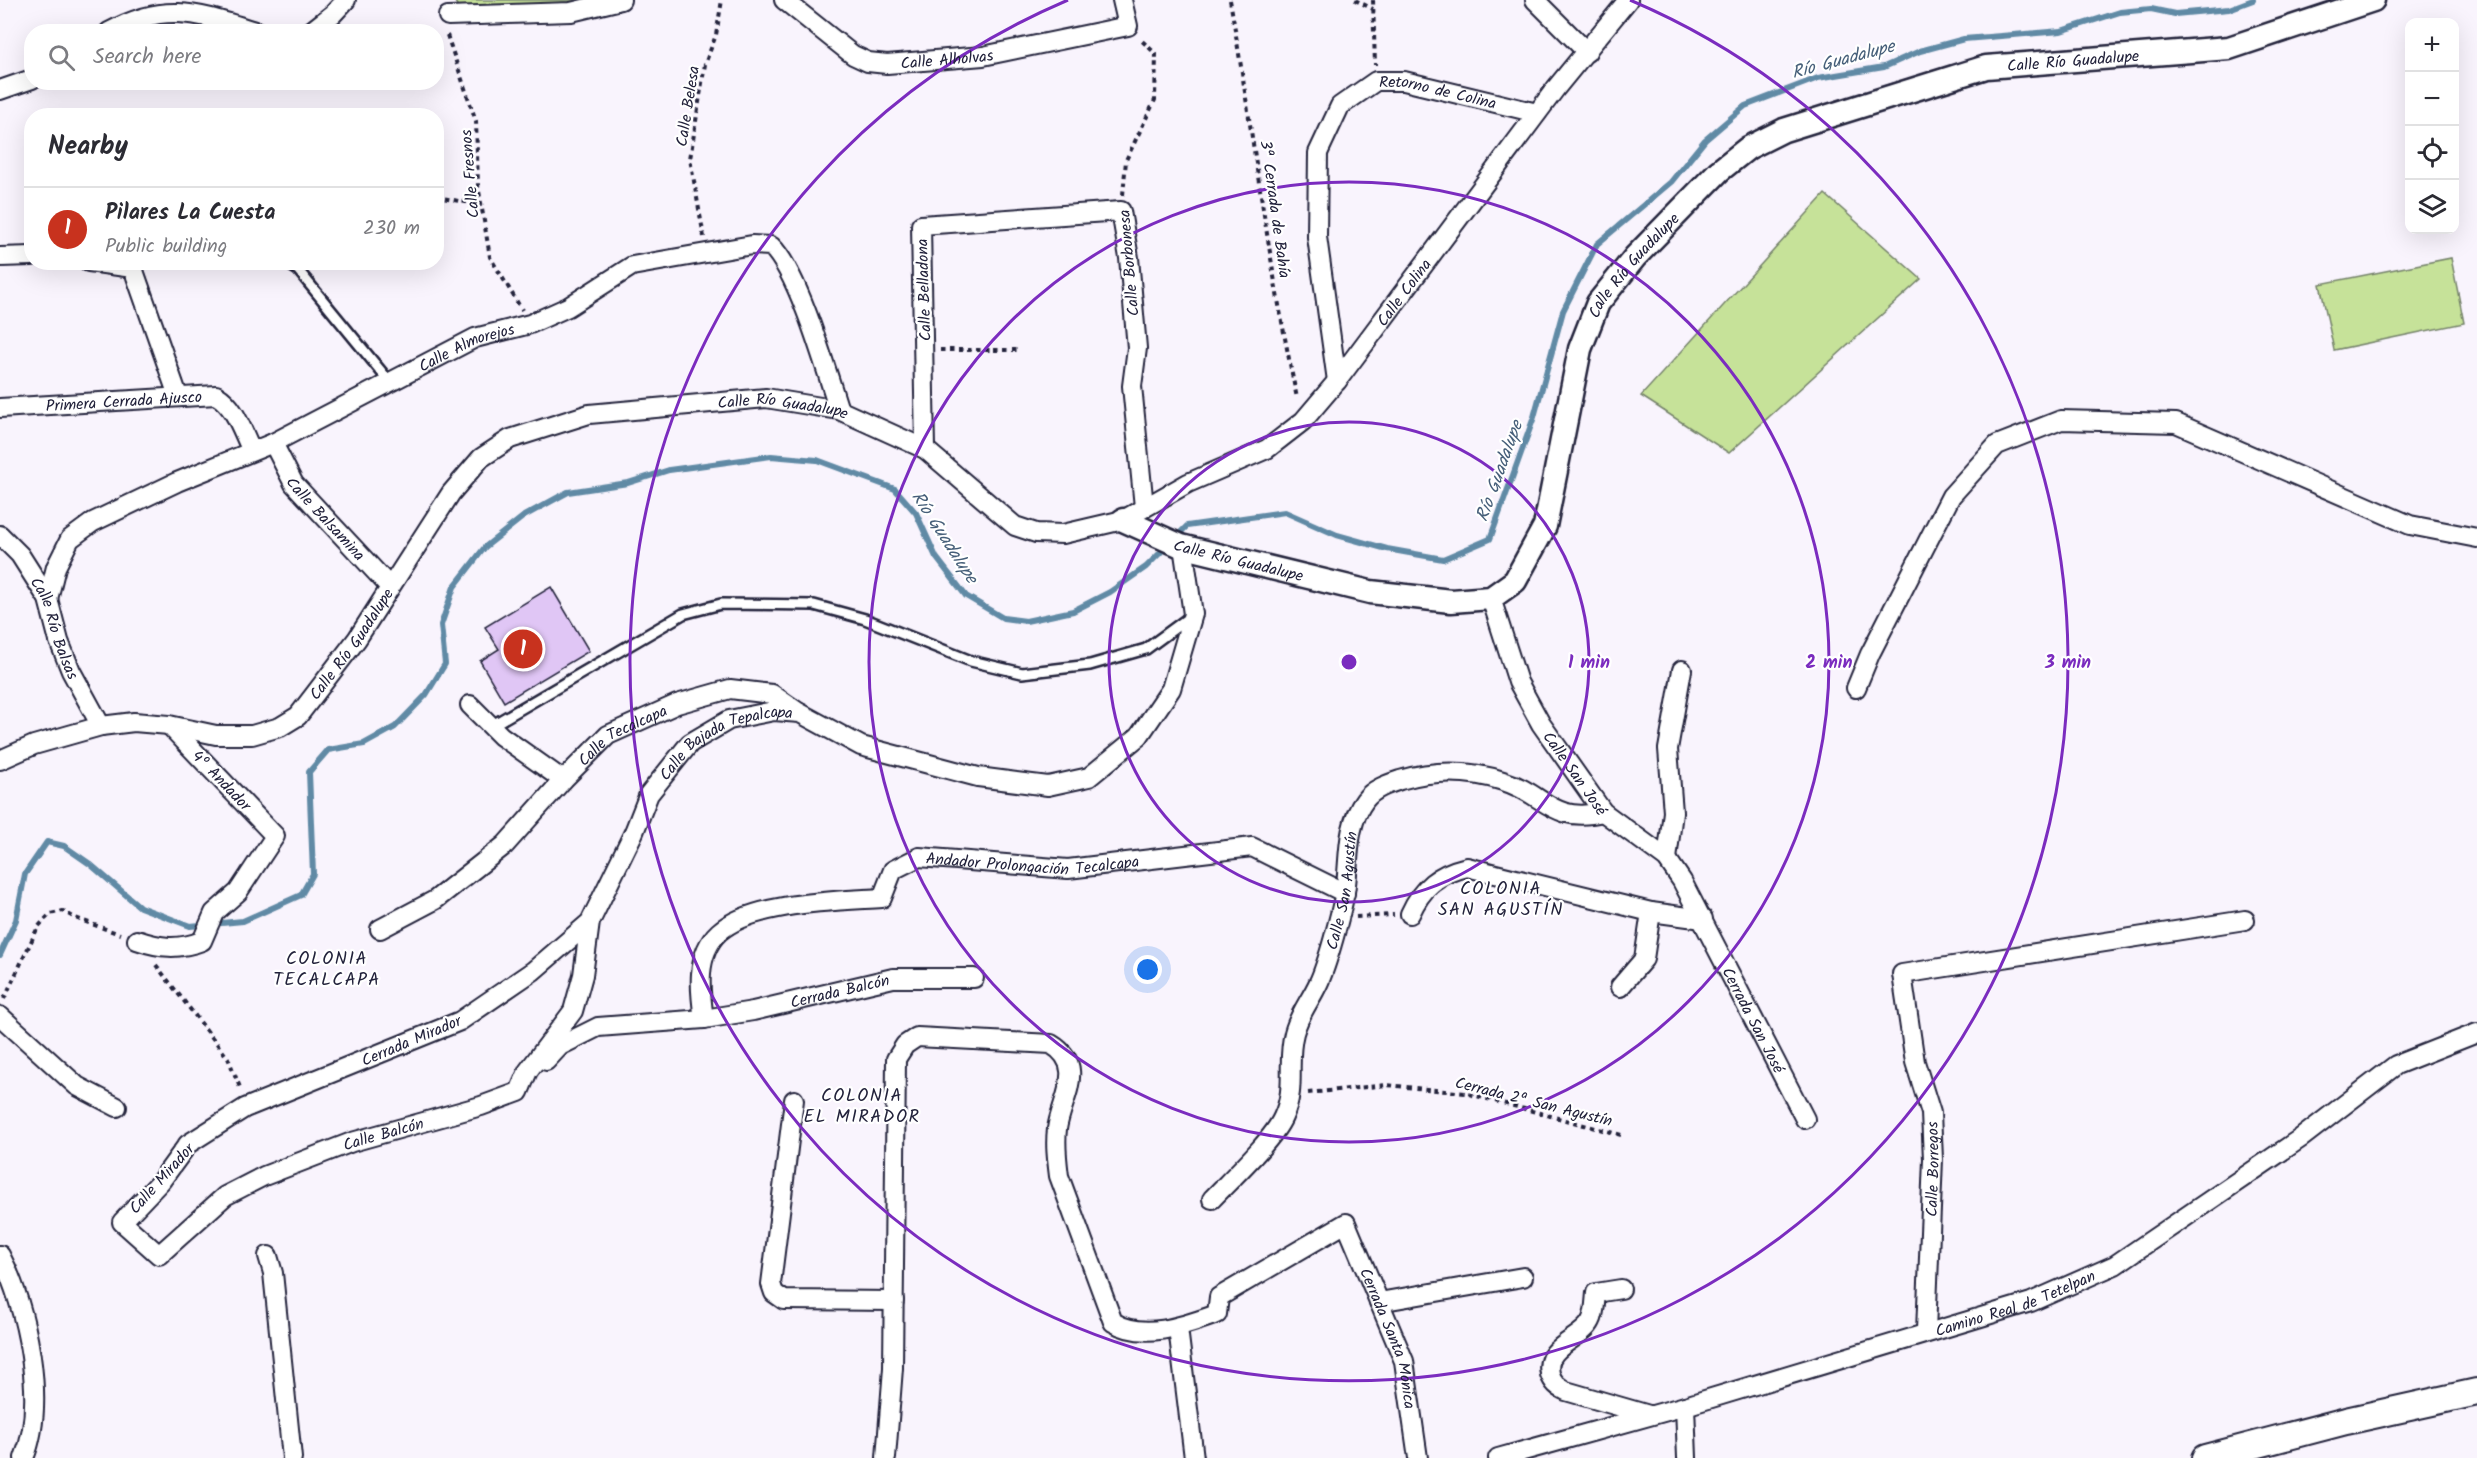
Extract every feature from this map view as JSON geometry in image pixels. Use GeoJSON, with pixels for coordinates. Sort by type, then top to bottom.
{"type":"FeatureCollection","features":[{"type":"Feature","properties":{"kind":"main road"},"geometry":{"type":"LineString","coordinates":[[2205,1458],[2346,1421],[2477,1392]]}},
{"type":"Feature","properties":{"kind":"street"},"geometry":{"type":"LineString","coordinates":[[320,24],[346,0]]}},
{"type":"Feature","properties":{"kind":"street"},"geometry":{"type":"LineString","coordinates":[[448,16],[572,12],[621,0]]}},
{"type":"Feature","properties":{"kind":"street","name":"Calle Alholvas"},"geometry":{"type":"LineString","coordinates":[[784,0],[853,55],[868,62],[887,64],[983,56],[1128,26]]}},
{"type":"Feature","properties":{"kind":"street"},"geometry":{"type":"LineString","coordinates":[[1122,0],[1128,26]]}},
{"type":"Feature","properties":{"kind":"street"},"geometry":{"type":"LineString","coordinates":[[1535,0],[1587,52]]}},
{"type":"Feature","properties":{"kind":"street","name":"Calle Colina"},"geometry":{"type":"LineString","coordinates":[[1123,520],[1188,483],[1267,448],[1302,421],[1337,381],[1537,113],[1628,0]]}},
{"type":"Feature","properties":{"kind":"street","name":"Calle Río Guadalupe"},"geometry":{"type":"LineString","coordinates":[[0,760],[34,745],[101,726],[134,722],[169,725],[216,735],[252,735],[280,727],[298,716],[357,639],[451,493],[481,458],[510,440],[589,414],[766,398],[839,410],[925,449],[1015,526],[1036,533],[1063,534],[1123,520],[1157,537],[1182,546],[1370,592],[1451,601],[1491,598],[1515,581],[1545,526],[1580,349],[1598,303],[1635,257],[1719,171],[1748,148],[1784,130],[1986,67],[2229,48],[2373,0]]}},
{"type":"Feature","properties":{"kind":"street"},"geometry":{"type":"LineString","coordinates":[[123,24],[157,12],[190,11],[232,24]]}},
{"type":"Feature","properties":{"kind":"street","name":"Retorno de Colina"},"geometry":{"type":"LineString","coordinates":[[1337,381],[1317,237],[1318,153],[1340,106],[1376,81],[1404,81],[1537,113]]}},
{"type":"Feature","properties":{"kind":"street"},"geometry":{"type":"LineString","coordinates":[[0,90],[24,82]]}},
{"type":"Feature","properties":{"kind":"street","name":"Calle Belladona"},"geometry":{"type":"LineString","coordinates":[[925,449],[921,225],[1121,211]]}},
{"type":"Feature","properties":{"kind":"street","name":"Calle Borbonesa"},"geometry":{"type":"LineString","coordinates":[[1121,211],[1129,258],[1137,348],[1132,386],[1144,507]]}},
{"type":"Feature","properties":{"kind":"street","name":"Calle Almorejos"},"geometry":{"type":"LineString","coordinates":[[48,599],[56,567],[70,539],[93,522],[177,482],[273,443],[475,338],[530,324],[568,307],[632,266],[762,244],[771,246],[779,253],[796,288],[839,410]]}},
{"type":"Feature","properties":{"kind":"street"},"geometry":{"type":"LineString","coordinates":[[0,257],[24,256]]}},
{"type":"Feature","properties":{"kind":"street"},"geometry":{"type":"LineString","coordinates":[[134,270],[178,396]]}},
{"type":"Feature","properties":{"kind":"street","name":"Primera Cerrada Ajusco"},"geometry":{"type":"LineString","coordinates":[[0,408],[216,395],[226,401],[252,452]]}},
{"type":"Feature","properties":{"kind":"street"},"geometry":{"type":"LineString","coordinates":[[1856,688],[1870,654],[1952,496],[1997,445],[2061,420],[2176,423],[2410,525],[2477,538]]}},
{"type":"Feature","properties":{"kind":"street","name":"Calle Balsamina"},"geometry":{"type":"LineString","coordinates":[[273,443],[294,484],[389,586]]}},
{"type":"Feature","properties":{"kind":"street","name":"Calle Río Balsas"},"geometry":{"type":"LineString","coordinates":[[0,536],[20,555],[48,599],[67,661],[101,726]]}},
{"type":"Feature","properties":{"kind":"street"},"geometry":{"type":"LineString","coordinates":[[1182,546],[1193,614]]}},
{"type":"Feature","properties":{"kind":"street","name":"Calle San José"},"geometry":{"type":"LineString","coordinates":[[1491,598],[1518,682],[1540,724],[1603,812],[1667,860],[1703,919]]}},
{"type":"Feature","properties":{"kind":"street","name":"Calle Bajada Tepalcapa"},"geometry":{"type":"LineString","coordinates":[[513,1094],[573,1011],[583,975],[590,922],[634,832],[649,794],[669,765],[690,743],[729,720],[774,711],[800,714],[861,746],[978,777],[1048,786],[1089,777],[1139,736],[1171,689],[1193,614]]}},
{"type":"Feature","properties":{"kind":"street"},"geometry":{"type":"LineString","coordinates":[[1667,860],[1673,812],[1668,749],[1682,670]]}},
{"type":"Feature","properties":{"kind":"street","name":"Calle Tecalcapa"},"geometry":{"type":"LineString","coordinates":[[470,705],[491,726],[563,780],[608,735],[677,704],[730,689],[772,694],[800,714]]}},
{"type":"Feature","properties":{"kind":"street","name":"4º Andador"},"geometry":{"type":"LineString","coordinates":[[137,940],[156,947],[183,948],[202,941],[214,913],[238,892],[275,836],[169,725]]}},
{"type":"Feature","properties":{"kind":"street","name":"Calle San Agustín"},"geometry":{"type":"LineString","coordinates":[[1212,1199],[1282,1120],[1292,1095],[1291,1065],[1294,1033],[1303,1009],[1319,983],[1345,893],[1352,828],[1365,800],[1382,786],[1452,771],[1504,781],[1568,815],[1585,816],[1603,812]]}},
{"type":"Feature","properties":{"kind":"street"},"geometry":{"type":"LineString","coordinates":[[380,928],[435,900],[505,845],[563,780]]}},
{"type":"Feature","properties":{"kind":"street","name":"Andador Prolongación Tecalcapa"},"geometry":{"type":"LineString","coordinates":[[704,1019],[699,989],[701,972],[706,953],[718,932],[749,916],[802,904],[882,898],[893,870],[919,857],[1068,869],[1252,847],[1345,893]]}},
{"type":"Feature","properties":{"kind":"street"},"geometry":{"type":"LineString","coordinates":[[1410,914],[1429,883],[1449,872],[1467,867],[1651,912],[1703,919]]}},
{"type":"Feature","properties":{"kind":"street"},"geometry":{"type":"LineString","coordinates":[[1620,987],[1644,959],[1651,912]]}},
{"type":"Feature","properties":{"kind":"street","name":"Cerrada San José"},"geometry":{"type":"LineString","coordinates":[[1703,919],[1805,1119]]}},
{"type":"Feature","properties":{"kind":"street","name":"Calle Borregos"},"geometry":{"type":"LineString","coordinates":[[1926,1331],[1933,1159],[1931,1113],[1915,1062],[1902,974],[2245,920]]}},
{"type":"Feature","properties":{"kind":"street","name":"Cerrada Mirador"},"geometry":{"type":"LineString","coordinates":[[245,1108],[460,1021],[533,971],[590,922]]}},
{"type":"Feature","properties":{"kind":"street","name":"Cerrada Balcón"},"geometry":{"type":"LineString","coordinates":[[704,1019],[753,1011],[893,978],[974,978]]}},
{"type":"Feature","properties":{"kind":"street"},"geometry":{"type":"LineString","coordinates":[[0,1016],[77,1086],[117,1107]]}},
{"type":"Feature","properties":{"kind":"street"},"geometry":{"type":"LineString","coordinates":[[513,1094],[560,1046],[598,1028],[704,1019]]}},
{"type":"Feature","properties":{"kind":"street","name":"Camino Real de Tetelpan"},"geometry":{"type":"LineString","coordinates":[[1498,1458],[1685,1406],[1843,1359],[1926,1331],[2031,1302],[2115,1264],[2301,1138],[2396,1065],[2477,1034]]}},
{"type":"Feature","properties":{"kind":"street"},"geometry":{"type":"LineString","coordinates":[[886,1458],[894,1301],[896,1059],[904,1045],[917,1037],[1050,1044],[1061,1050],[1069,1064],[1069,1089],[1057,1127],[1055,1153],[1059,1176],[1113,1322],[1132,1330],[1178,1328],[1194,1458]]}},
{"type":"Feature","properties":{"kind":"street","name":"Calle Balcón"},"geometry":{"type":"LineString","coordinates":[[264,1176],[352,1142],[513,1094]]}},
{"type":"Feature","properties":{"kind":"street"},"geometry":{"type":"LineString","coordinates":[[794,1100],[771,1284],[774,1293],[784,1300],[894,1301]]}},
{"type":"Feature","properties":{"kind":"street","name":"Calle Mirador"},"geometry":{"type":"LineString","coordinates":[[245,1108],[188,1144],[160,1181],[122,1222],[159,1255],[225,1196],[264,1176]]}},
{"type":"Feature","properties":{"kind":"street","name":"Cerrada Santa Mónica"},"geometry":{"type":"LineString","coordinates":[[1178,1328],[1217,1314],[1219,1297],[1346,1223],[1404,1362],[1418,1458]]}},
{"type":"Feature","properties":{"kind":"street"},"geometry":{"type":"LineString","coordinates":[[0,1255],[11,1275],[28,1340],[34,1396],[29,1446],[24,1458]]}},
{"type":"Feature","properties":{"kind":"street"},"geometry":{"type":"LineString","coordinates":[[268,1256],[273,1273],[292,1458]]}},
{"type":"Feature","properties":{"kind":"street"},"geometry":{"type":"LineString","coordinates":[[1379,1302],[1523,1277]]}},
{"type":"Feature","properties":{"kind":"street"},"geometry":{"type":"LineString","coordinates":[[1621,1289],[1596,1293],[1591,1322],[1556,1352],[1550,1363],[1549,1371],[1555,1384],[1566,1391],[1650,1415]]}},
{"type":"Feature","properties":{"kind":"street"},"geometry":{"type":"LineString","coordinates":[[1685,1406],[1687,1458]]}},
{"type":"Feature","properties":{"kind":"lane"},"geometry":{"type":"LineString","coordinates":[[298,270],[389,381]]}},
{"type":"Feature","properties":{"kind":"lane"},"geometry":{"type":"LineString","coordinates":[[491,726],[683,614],[721,604],[814,605],[865,619],[971,661],[1022,674],[1090,665],[1146,649],[1193,614]]}},
{"type":"Feature","properties":{"kind":"path","name":"Calle Belesa"},"geometry":{"type":"LineString","coordinates":[[707,253],[690,159],[705,64],[716,35],[722,0]]}},
{"type":"Feature","properties":{"kind":"path","name":"3ª Cerrada de Bahía"},"geometry":{"type":"LineString","coordinates":[[1230,0],[1275,285],[1302,421]]}},
{"type":"Feature","properties":{"kind":"path"},"geometry":{"type":"LineString","coordinates":[[1355,0],[1373,9]]}},
{"type":"Feature","properties":{"kind":"path"},"geometry":{"type":"LineString","coordinates":[[1373,0],[1376,81]]}},
{"type":"Feature","properties":{"kind":"path","name":"Calle Fresnos"},"geometry":{"type":"LineString","coordinates":[[448,16],[446,27],[450,51],[476,121],[482,205],[490,257],[530,324]]}},
{"type":"Feature","properties":{"kind":"path","name":"Calle Borbonesa"},"geometry":{"type":"LineString","coordinates":[[1121,211],[1126,160],[1155,100],[1155,54],[1128,26]]}},
{"type":"Feature","properties":{"kind":"path"},"geometry":{"type":"LineString","coordinates":[[444,198],[482,205]]}},
{"type":"Feature","properties":{"kind":"path"},"geometry":{"type":"LineString","coordinates":[[925,350],[1020,350]]}},
{"type":"Feature","properties":{"kind":"path"},"geometry":{"type":"LineString","coordinates":[[0,1009],[38,927],[50,914],[63,911],[75,918],[137,940],[228,1058],[245,1108]]}},
{"type":"Feature","properties":{"kind":"path"},"geometry":{"type":"LineString","coordinates":[[1337,919],[1410,914]]}},
{"type":"Feature","properties":{"kind":"path","name":"Cerrada 2ª San Agustín"},"geometry":{"type":"LineString","coordinates":[[1292,1095],[1387,1085],[1465,1093],[1625,1136]]}},
{"type":"Feature","properties":{"kind":"green space"},"geometry":{"type":"Polygon","coordinates":[[[454,0],[581,0],[581,8],[461,12],[454,0]]]}},
{"type":"Feature","properties":{"kind":"green space"},"geometry":{"type":"Polygon","coordinates":[[[1825,194],[1921,279],[1729,453],[1641,396],[1825,194]]]}},
{"type":"Feature","properties":{"kind":"green space"},"geometry":{"type":"Polygon","coordinates":[[[2451,258],[2464,323],[2334,350],[2320,284],[2451,258]]]}},
{"type":"Feature","properties":{"kind":"building"},"geometry":{"type":"Polygon","coordinates":[[[551,587],[589,651],[504,702],[480,661],[499,649],[485,627],[551,587]]]}},
{"type":"Feature","properties":{"kind":"waterway","name":"Río Guadalupe"},"geometry":{"type":"LineString","coordinates":[[1174,539],[1187,526],[1285,512],[1337,535],[1387,549],[1443,559],[1490,539],[1534,417],[1563,311],[1597,244],[1671,182],[1705,140],[1745,106],[1818,78],[1884,67],[1920,51],[1964,39],[2061,31],[2120,12],[2151,9],[2175,14],[2229,9],[2253,0]]}},
{"type":"Feature","properties":{"kind":"waterway","name":"Río Guadalupe"},"geometry":{"type":"LineString","coordinates":[[0,955],[16,920],[25,874],[47,842],[64,846],[90,864],[140,907],[190,926],[243,921],[301,895],[313,874],[309,772],[328,750],[364,744],[395,727],[426,695],[445,664],[441,625],[454,587],[485,547],[524,516],[568,492],[628,483],[669,470],[771,456],[817,460],[895,489],[916,513],[936,557],[966,596],[1003,618],[1026,621],[1073,611],[1110,592],[1146,567],[1167,546]]}},
{"type":"Feature","properties":{"kind":"place","name":"Pilares La Cuesta"},"geometry":{"type":"Point","coordinates":[523,649]}},
{"type":"Feature","properties":{"kind":"district","name":"COLONIA SAN AGUSTÍN"},"geometry":{"type":"Point","coordinates":[1501,898]}},
{"type":"Feature","properties":{"kind":"district","name":"COLONIA TECALCAPA"},"geometry":{"type":"Point","coordinates":[327,968]}},
{"type":"Feature","properties":{"kind":"district","name":"COLONIA EL MIRADOR"},"geometry":{"type":"Point","coordinates":[862,1105]}}]}
